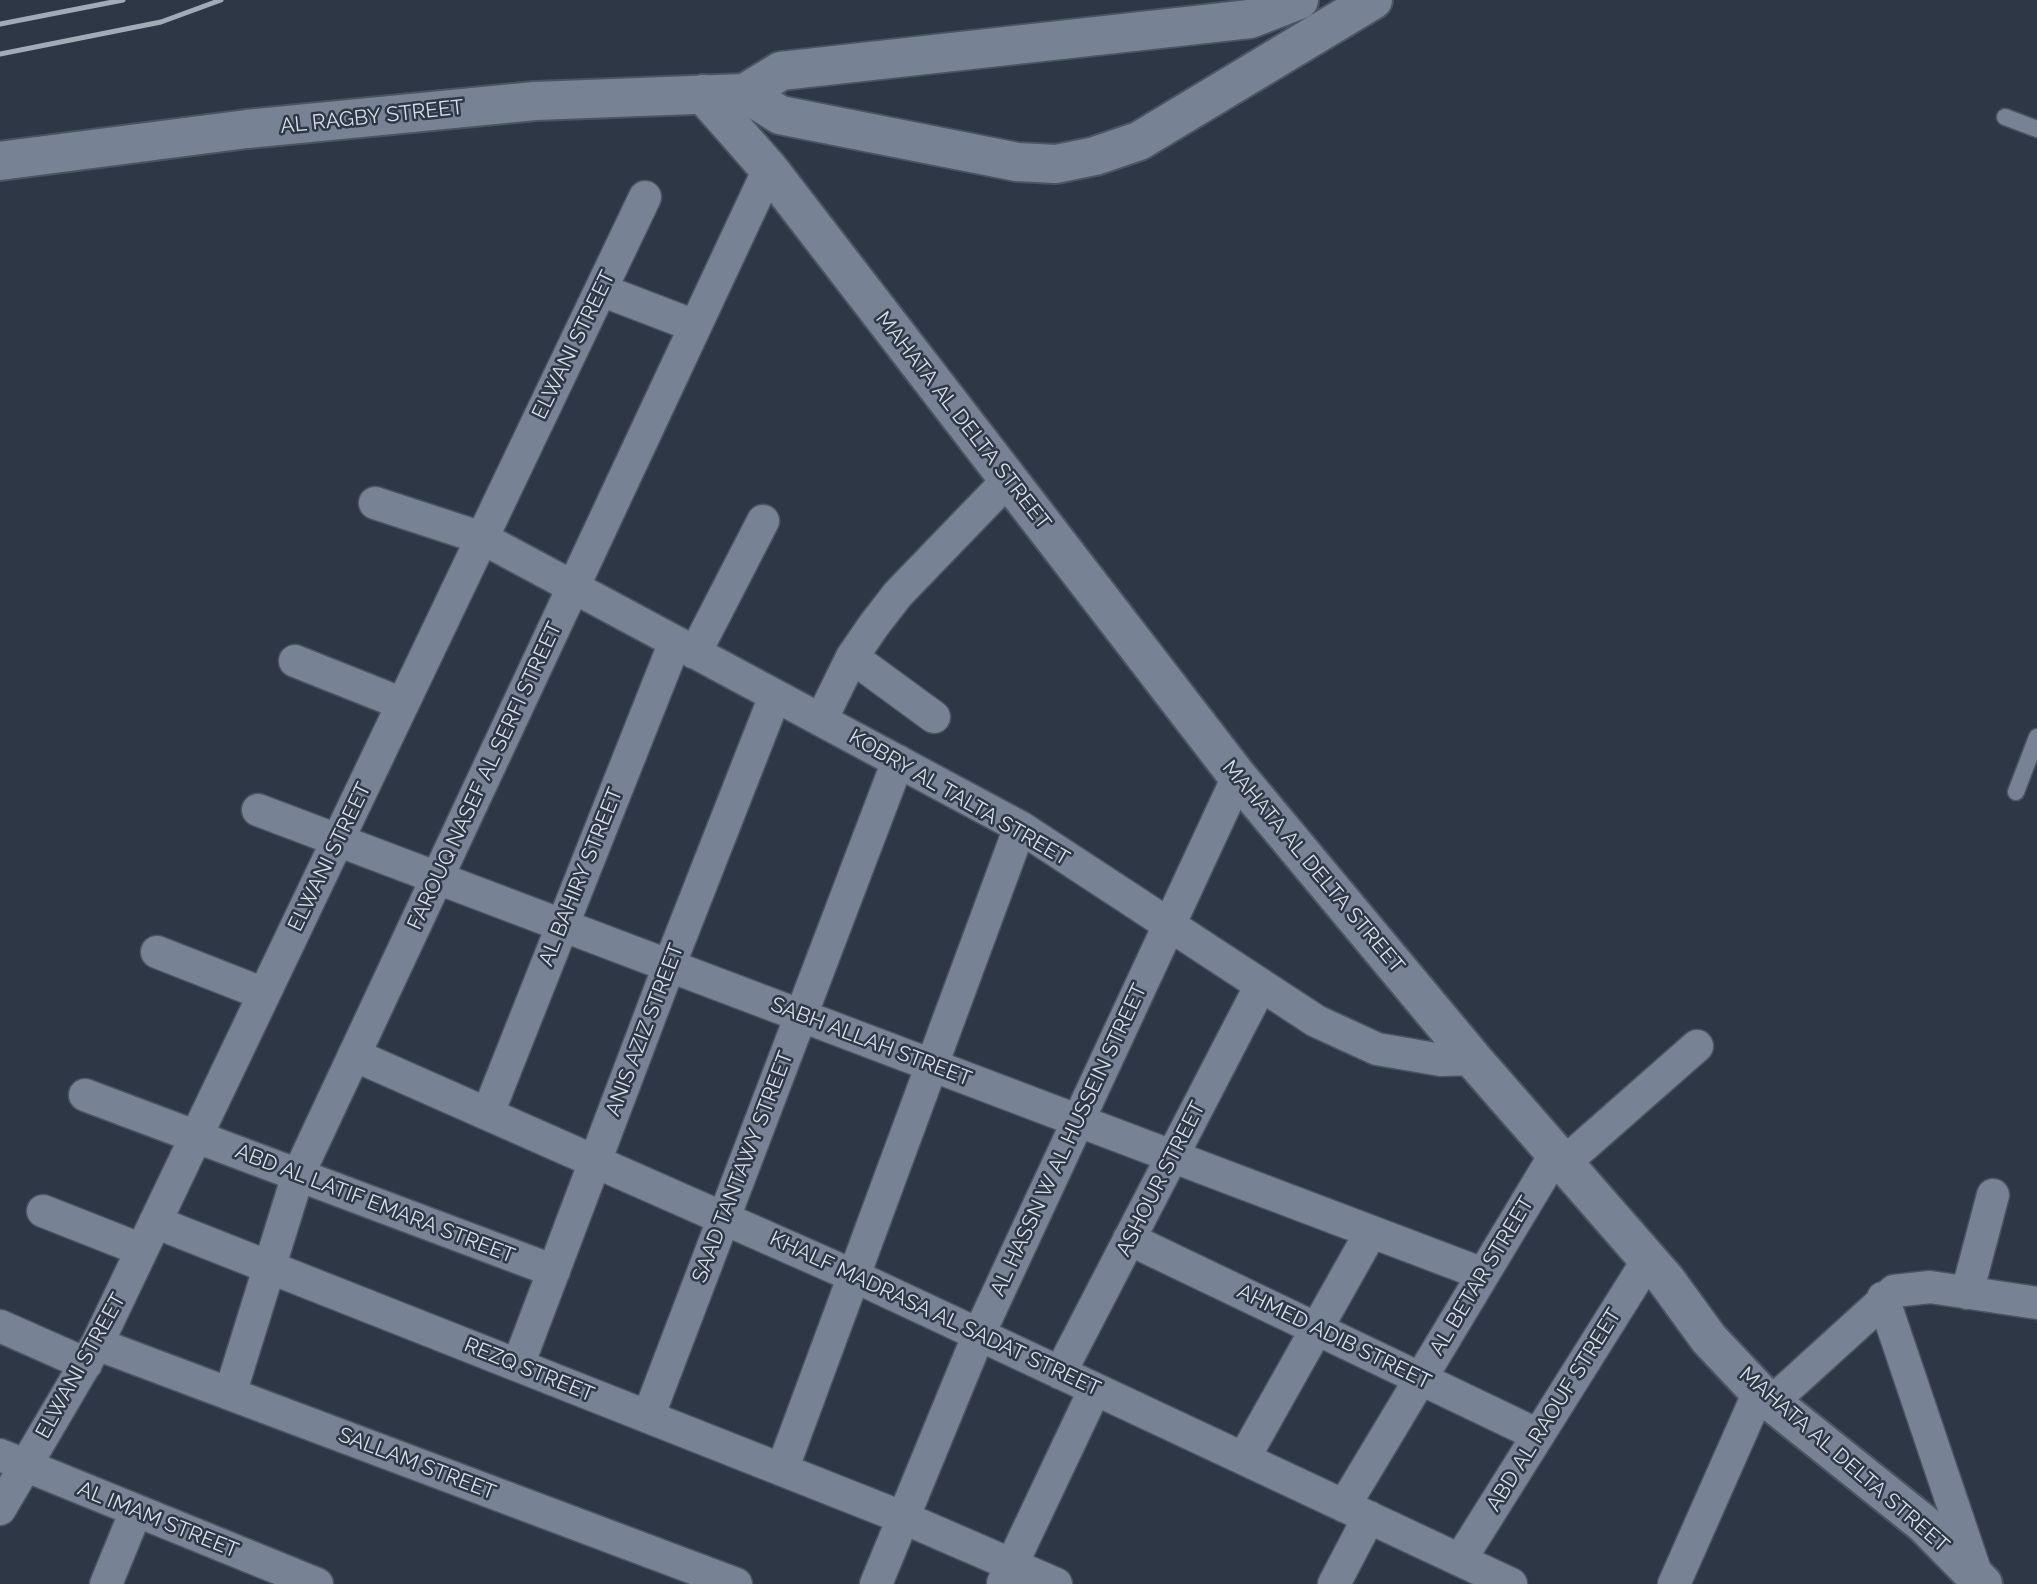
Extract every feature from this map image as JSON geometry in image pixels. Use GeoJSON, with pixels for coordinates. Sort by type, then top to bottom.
{"type":"FeatureCollection","features":[{"type":"Feature","properties":{"kind":"main road"},"geometry":{"type":"LineString","coordinates":[[1299,0],[1250,19],[781,71],[745,93],[780,116],[1017,162],[1056,164],[1095,156],[1139,141],[1373,0]]}},
{"type":"Feature","properties":{"kind":"main road"},"geometry":{"type":"LineString","coordinates":[[1250,19],[1254,73]]}},
{"type":"Feature","properties":{"kind":"main road","name":"AL RAGBY STREET"},"geometry":{"type":"LineString","coordinates":[[0,161],[247,130],[535,100],[745,93]]}},
{"type":"Feature","properties":{"kind":"main road","name":"MAHATA AL DELTA STREET"},"geometry":{"type":"LineString","coordinates":[[703,94],[769,169],[1238,777],[1473,1059],[1648,1260],[1709,1339],[1765,1397],[1873,1480],[1924,1524],[1980,1580]]}},
{"type":"Feature","properties":{"kind":"street","name":"FAROUQ NASEF AL SERFI STREET"},"geometry":{"type":"LineString","coordinates":[[230,1394],[298,1175],[769,169]]}},
{"type":"Feature","properties":{"kind":"street","name":"ELWANI STREET"},"geometry":{"type":"LineString","coordinates":[[0,1509],[13,1460],[91,1354],[645,197]]}},
{"type":"Feature","properties":{"kind":"street"},"geometry":{"type":"LineString","coordinates":[[601,290],[695,326]]}},
{"type":"Feature","properties":{"kind":"street"},"geometry":{"type":"LineString","coordinates":[[821,720],[852,657],[898,594],[1008,480]]}},
{"type":"Feature","properties":{"kind":"street","name":"KOBRY AL TALTA STREET"},"geometry":{"type":"LineString","coordinates":[[375,503],[482,538],[1020,827],[1316,1021],[1377,1049],[1441,1060],[1473,1059]]}},
{"type":"Feature","properties":{"kind":"street","name":"AL BAHIRY STREET"},"geometry":{"type":"LineString","coordinates":[[488,1113],[562,925],[685,647],[763,521]]}},
{"type":"Feature","properties":{"kind":"street"},"geometry":{"type":"LineString","coordinates":[[852,657],[934,717]]}},
{"type":"Feature","properties":{"kind":"street"},"geometry":{"type":"LineString","coordinates":[[295,661],[403,704]]}},
{"type":"Feature","properties":{"kind":"street","name":"ANIS AZIZ STREET"},"geometry":{"type":"LineString","coordinates":[[518,1365],[668,966],[775,695]]}},
{"type":"Feature","properties":{"kind":"street","name":"SAAD TANTAWY STREET"},"geometry":{"type":"LineString","coordinates":[[648,1417],[898,761]]}},
{"type":"Feature","properties":{"kind":"street","name":"AL HASSN W AL HUSSEIN STREET"},"geometry":{"type":"LineString","coordinates":[[876,1584],[979,1334],[1238,777]]}},
{"type":"Feature","properties":{"kind":"street","name":"SABH ALLAH STREET"},"geometry":{"type":"LineString","coordinates":[[258,810],[1483,1274]]}},
{"type":"Feature","properties":{"kind":"street"},"geometry":{"type":"LineString","coordinates":[[782,1470],[1020,827]]}},
{"type":"Feature","properties":{"kind":"street"},"geometry":{"type":"LineString","coordinates":[[157,952],[264,994]]}},
{"type":"Feature","properties":{"kind":"street","name":"ASHOUR STREET"},"geometry":{"type":"LineString","coordinates":[[1060,1373],[1261,985]]}},
{"type":"Feature","properties":{"kind":"street","name":"AL BETAR STREET"},"geometry":{"type":"LineString","coordinates":[[1334,1584],[1356,1511],[1420,1379],[1483,1274],[1559,1159],[1697,1046]]}},
{"type":"Feature","properties":{"kind":"street","name":"KHALF MADRASA AL SADAT STREET"},"geometry":{"type":"LineString","coordinates":[[354,1055],[854,1276],[1511,1584]]}},
{"type":"Feature","properties":{"kind":"street","name":"ABD AL LATIF EMARA STREET"},"geometry":{"type":"LineString","coordinates":[[85,1095],[554,1271]]}},
{"type":"Feature","properties":{"kind":"street"},"geometry":{"type":"LineString","coordinates":[[1967,1293],[1993,1195]]}},
{"type":"Feature","properties":{"kind":"street"},"geometry":{"type":"LineString","coordinates":[[43,1211],[142,1250]]}},
{"type":"Feature","properties":{"kind":"street","name":"REZQ STREET"},"geometry":{"type":"LineString","coordinates":[[155,1222],[904,1518],[1007,1574],[1056,1584]]}},
{"type":"Feature","properties":{"kind":"street"},"geometry":{"type":"LineString","coordinates":[[1244,1458],[1370,1232]]}},
{"type":"Feature","properties":{"kind":"street","name":"AHMED ADIB STREET"},"geometry":{"type":"LineString","coordinates":[[1129,1239],[1538,1436]]}},
{"type":"Feature","properties":{"kind":"street","name":"ABD AL RAOUF STREET"},"geometry":{"type":"LineString","coordinates":[[1460,1560],[1648,1260]]}},
{"type":"Feature","properties":{"kind":"street"},"geometry":{"type":"LineString","coordinates":[[1674,1584],[1765,1397],[1884,1297],[1894,1291],[1917,1286],[2037,1303]]}},
{"type":"Feature","properties":{"kind":"street"},"geometry":{"type":"LineString","coordinates":[[1884,1297],[1980,1580]]}},
{"type":"Feature","properties":{"kind":"street","name":"SALLAM STREET"},"geometry":{"type":"LineString","coordinates":[[0,1326],[230,1394],[736,1584]]}},
{"type":"Feature","properties":{"kind":"street"},"geometry":{"type":"LineString","coordinates":[[1007,1574],[1095,1389]]}},
{"type":"Feature","properties":{"kind":"street","name":"AL IMAM STREET"},"geometry":{"type":"LineString","coordinates":[[13,1460],[317,1584]]}},
{"type":"Feature","properties":{"kind":"street"},"geometry":{"type":"LineString","coordinates":[[106,1584],[136,1511]]}},
{"type":"Feature","properties":{"kind":"lane"},"geometry":{"type":"LineString","coordinates":[[2005,117],[2037,130]]}},
{"type":"Feature","properties":{"kind":"lane"},"geometry":{"type":"LineString","coordinates":[[2016,792],[2037,737]]}},
{"type":"Feature","properties":{"kind":"railway"},"geometry":{"type":"LineString","coordinates":[[0,24],[123,0]]}},
{"type":"Feature","properties":{"kind":"railway"},"geometry":{"type":"LineString","coordinates":[[0,54],[161,22],[221,0]]}}]}
